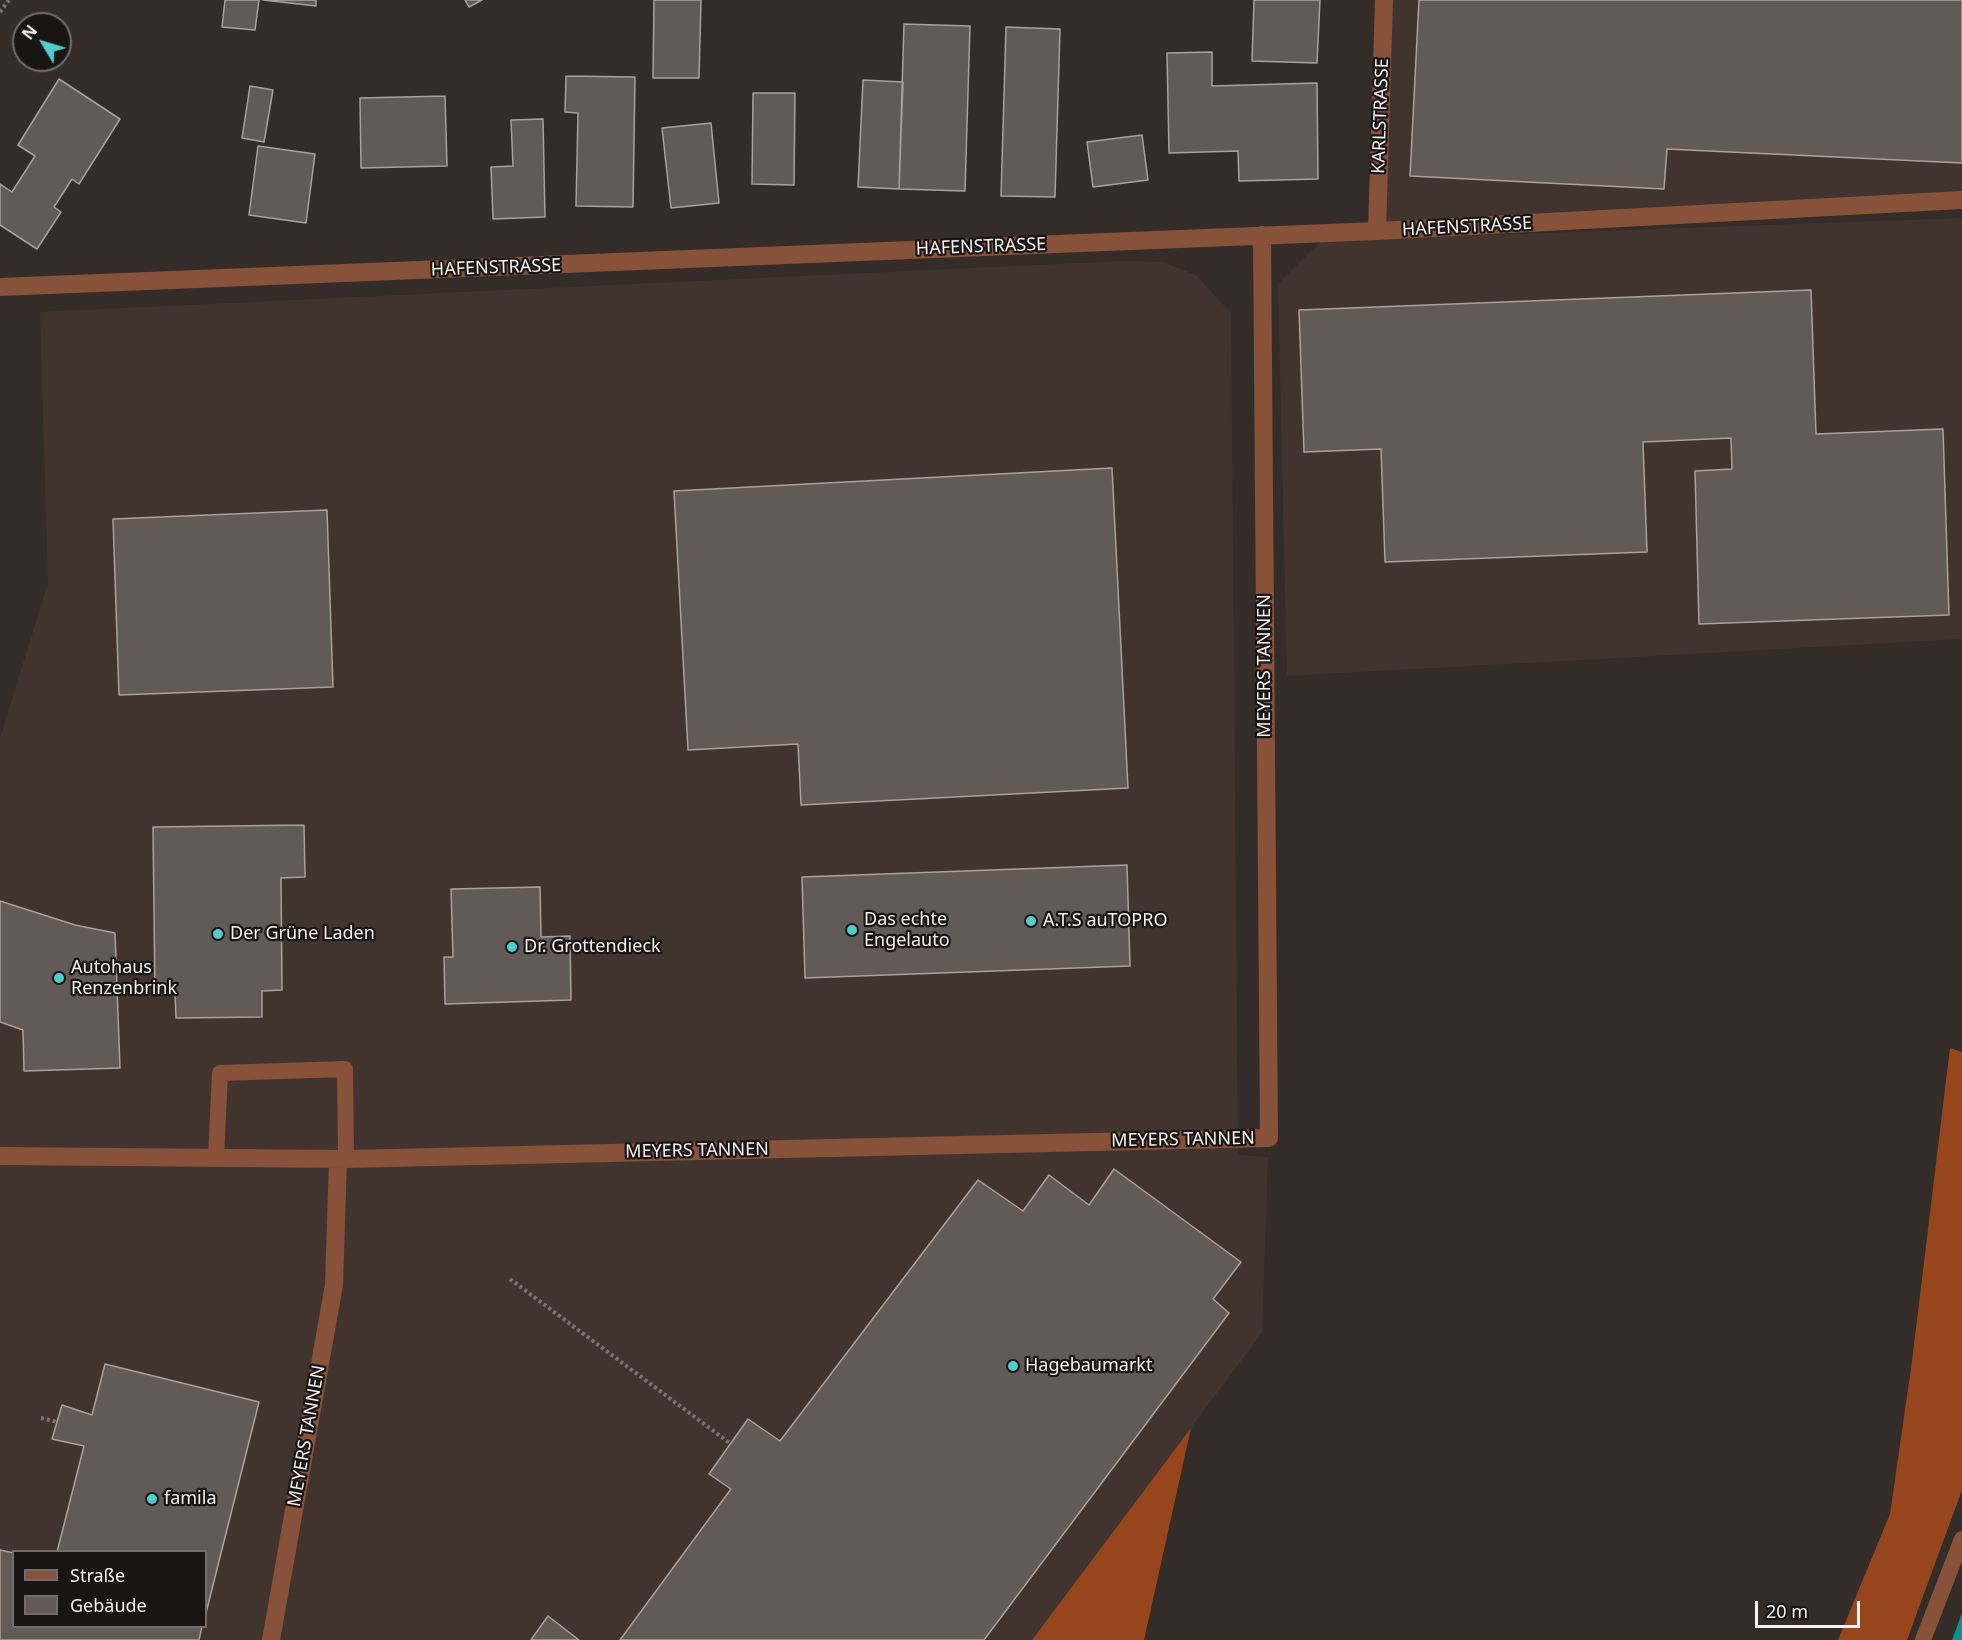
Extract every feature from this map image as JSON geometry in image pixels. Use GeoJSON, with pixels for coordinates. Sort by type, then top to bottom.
{"type":"FeatureCollection","features":[{"type":"Feature","properties":{"kind":"street","name":"KARLSTRASSE"},"geometry":{"type":"LineString","coordinates":[[1377,231],[1384,0]]}},
{"type":"Feature","properties":{"kind":"street","name":"HAFENSTRASSE"},"geometry":{"type":"LineString","coordinates":[[0,287],[1377,231],[1962,200]]}},
{"type":"Feature","properties":{"kind":"street","name":"MEYERS TANNEN"},"geometry":{"type":"LineString","coordinates":[[0,1156],[342,1159],[1269,1138],[1262,235]]}},
{"type":"Feature","properties":{"kind":"street","name":"MEYERS TANNEN"},"geometry":{"type":"LineString","coordinates":[[271,1640],[334,1285],[342,1159]]}},
{"type":"Feature","properties":{"kind":"lane"},"geometry":{"type":"LineString","coordinates":[[216,1158],[220,1073],[345,1069],[342,1159]]}},
{"type":"Feature","properties":{"kind":"lane"},"geometry":{"type":"LineString","coordinates":[[1923,1640],[1962,1539]]}},
{"type":"Feature","properties":{"kind":"path"},"geometry":{"type":"LineString","coordinates":[[0,12],[9,0]]}},
{"type":"Feature","properties":{"kind":"path"},"geometry":{"type":"LineString","coordinates":[[510,1279],[731,1444]]}},
{"type":"Feature","properties":{"kind":"path"},"geometry":{"type":"LineString","coordinates":[[41,1418],[57,1422]]}},
{"type":"Feature","properties":{"kind":"shaded area"},"geometry":{"type":"Polygon","coordinates":[[[1387,0],[1962,0],[1962,200],[1377,231],[1387,0]]]}},
{"type":"Feature","properties":{"kind":"shaded area"},"geometry":{"type":"Polygon","coordinates":[[[1962,218],[1962,639],[1287,676],[1278,284],[1321,241],[1962,218]]]}},
{"type":"Feature","properties":{"kind":"shaded area"},"geometry":{"type":"Polygon","coordinates":[[[1121,261],[1163,262],[1196,275],[1231,313],[1238,1155],[1268,1157],[1262,1333],[1032,1640],[0,1640],[0,738],[48,583],[40,312],[1121,261]]]}},
{"type":"Feature","properties":{"kind":"shaded area"},"geometry":{"type":"Polygon","coordinates":[[[1950,1048],[1962,1052],[1962,1490],[1907,1640],[1838,1640],[1890,1514],[1912,1361],[1950,1048]]]}},
{"type":"Feature","properties":{"kind":"shaded area"},"geometry":{"type":"Polygon","coordinates":[[[1191,1428],[1144,1640],[1032,1640],[1191,1428]]]}},
{"type":"Feature","properties":{"kind":"water"},"geometry":{"type":"Polygon","coordinates":[[[1962,1613],[1962,1640],[1952,1640],[1962,1613]]]}},
{"type":"Feature","properties":{"kind":"building"},"geometry":{"type":"Polygon","coordinates":[[[225,0],[259,0],[255,30],[222,27],[225,0]]]}},
{"type":"Feature","properties":{"kind":"building"},"geometry":{"type":"Polygon","coordinates":[[[263,0],[316,0],[316,6],[263,0]]]}},
{"type":"Feature","properties":{"kind":"building"},"geometry":{"type":"Polygon","coordinates":[[[465,0],[482,0],[469,7],[465,0]]]}},
{"type":"Feature","properties":{"kind":"building"},"geometry":{"type":"Polygon","coordinates":[[[654,0],[701,0],[699,78],[653,78],[654,0]]]}},
{"type":"Feature","properties":{"kind":"building"},"geometry":{"type":"Polygon","coordinates":[[[1254,0],[1320,0],[1317,63],[1252,61],[1254,0]]]}},
{"type":"Feature","properties":{"kind":"building"},"geometry":{"type":"Polygon","coordinates":[[[1419,0],[1962,0],[1962,163],[1667,149],[1664,189],[1410,176],[1419,0]]]}},
{"type":"Feature","properties":{"kind":"building"},"geometry":{"type":"Polygon","coordinates":[[[904,24],[970,26],[965,191],[899,189],[904,24]]]}},
{"type":"Feature","properties":{"kind":"building"},"geometry":{"type":"Polygon","coordinates":[[[1006,27],[1060,29],[1055,197],[1001,196],[1006,27]]]}},
{"type":"Feature","properties":{"kind":"building"},"geometry":{"type":"Polygon","coordinates":[[[1212,52],[1212,86],[1317,83],[1318,179],[1239,181],[1238,151],[1169,153],[1167,53],[1212,52]]]}},
{"type":"Feature","properties":{"kind":"building"},"geometry":{"type":"Polygon","coordinates":[[[566,76],[635,77],[633,207],[576,206],[578,113],[565,112],[566,76]]]}},
{"type":"Feature","properties":{"kind":"building"},"geometry":{"type":"Polygon","coordinates":[[[59,79],[120,119],[79,184],[72,179],[54,207],[61,212],[37,249],[0,225],[0,184],[12,192],[35,156],[18,145],[59,79]]]}},
{"type":"Feature","properties":{"kind":"building"},"geometry":{"type":"Polygon","coordinates":[[[863,80],[903,82],[899,189],[858,187],[863,80]]]}},
{"type":"Feature","properties":{"kind":"building"},"geometry":{"type":"Polygon","coordinates":[[[250,86],[273,90],[264,142],[242,138],[250,86]]]}},
{"type":"Feature","properties":{"kind":"building"},"geometry":{"type":"Polygon","coordinates":[[[753,93],[795,93],[794,185],[752,184],[753,93]]]}},
{"type":"Feature","properties":{"kind":"building"},"geometry":{"type":"Polygon","coordinates":[[[445,96],[447,166],[361,168],[360,98],[445,96]]]}},
{"type":"Feature","properties":{"kind":"building"},"geometry":{"type":"Polygon","coordinates":[[[543,119],[545,217],[493,219],[491,167],[513,166],[511,120],[543,119]]]}},
{"type":"Feature","properties":{"kind":"building"},"geometry":{"type":"Polygon","coordinates":[[[711,123],[719,203],[671,208],[662,128],[711,123]]]}},
{"type":"Feature","properties":{"kind":"building"},"geometry":{"type":"Polygon","coordinates":[[[1142,135],[1148,180],[1093,187],[1087,142],[1142,135]]]}},
{"type":"Feature","properties":{"kind":"building"},"geometry":{"type":"Polygon","coordinates":[[[258,146],[315,154],[306,223],[249,215],[258,146]]]}},
{"type":"Feature","properties":{"kind":"building"},"geometry":{"type":"Polygon","coordinates":[[[1811,290],[1816,434],[1943,429],[1949,615],[1699,624],[1695,471],[1732,469],[1731,438],[1643,442],[1647,552],[1385,562],[1381,449],[1304,452],[1299,310],[1811,290]]]}},
{"type":"Feature","properties":{"kind":"building"},"geometry":{"type":"Polygon","coordinates":[[[1112,468],[1128,788],[801,805],[798,744],[688,750],[674,491],[1112,468]]]}},
{"type":"Feature","properties":{"kind":"building"},"geometry":{"type":"Polygon","coordinates":[[[327,510],[333,687],[119,695],[113,519],[327,510]]]}},
{"type":"Feature","properties":{"kind":"building","name":"Der Grüne Laden"},"geometry":{"type":"Polygon","coordinates":[[[304,825],[305,877],[281,878],[282,990],[262,991],[262,1017],[176,1018],[175,994],[155,994],[153,827],[304,825]]]}},
{"type":"Feature","properties":{"kind":"building"},"geometry":{"type":"Polygon","coordinates":[[[1127,865],[1130,966],[805,978],[802,877],[1127,865]]]}},
{"type":"Feature","properties":{"kind":"building","name":"Dr. Grottendieck"},"geometry":{"type":"Polygon","coordinates":[[[540,887],[541,937],[570,936],[571,1000],[445,1004],[444,957],[453,957],[451,889],[540,887]]]}},
{"type":"Feature","properties":{"kind":"building","name":"Autohaus Renzenbrink"},"geometry":{"type":"Polygon","coordinates":[[[0,901],[75,925],[115,933],[120,1068],[24,1071],[23,1030],[0,1022],[0,901]]]}},
{"type":"Feature","properties":{"kind":"building","name":"Hagebaumarkt"},"geometry":{"type":"Polygon","coordinates":[[[1114,1169],[1241,1262],[1213,1299],[1229,1313],[984,1640],[620,1640],[731,1489],[709,1474],[748,1419],[780,1441],[978,1180],[1023,1211],[1049,1175],[1089,1205],[1114,1169]]]}},
{"type":"Feature","properties":{"kind":"building","name":"famila"},"geometry":{"type":"Polygon","coordinates":[[[105,1364],[259,1402],[207,1609],[207,1550],[58,1550],[84,1446],[52,1439],[62,1405],[92,1415],[105,1364]]]}},
{"type":"Feature","properties":{"kind":"building"},"geometry":{"type":"Polygon","coordinates":[[[0,1550],[12,1553],[12,1628],[202,1628],[199,1640],[0,1640],[0,1550]]]}},
{"type":"Feature","properties":{"kind":"building"},"geometry":{"type":"Polygon","coordinates":[[[548,1616],[579,1640],[531,1640],[548,1616]]]}},
{"type":"Feature","properties":{"kind":"place","name":"A.T.S auTOPRO"},"geometry":{"type":"Point","coordinates":[1031,921]}},
{"type":"Feature","properties":{"kind":"place","name":"Das echte Engelauto"},"geometry":{"type":"Point","coordinates":[852,930]}},
{"type":"Feature","properties":{"kind":"place","name":"Der Grüne Laden"},"geometry":{"type":"Point","coordinates":[218,934]}},
{"type":"Feature","properties":{"kind":"place","name":"Dr. Grottendieck"},"geometry":{"type":"Point","coordinates":[512,947]}},
{"type":"Feature","properties":{"kind":"place","name":"Autohaus Renzenbrink"},"geometry":{"type":"Point","coordinates":[59,978]}},
{"type":"Feature","properties":{"kind":"place","name":"Hagebaumarkt"},"geometry":{"type":"Point","coordinates":[1013,1366]}},
{"type":"Feature","properties":{"kind":"place","name":"famila"},"geometry":{"type":"Point","coordinates":[152,1499]}}]}
